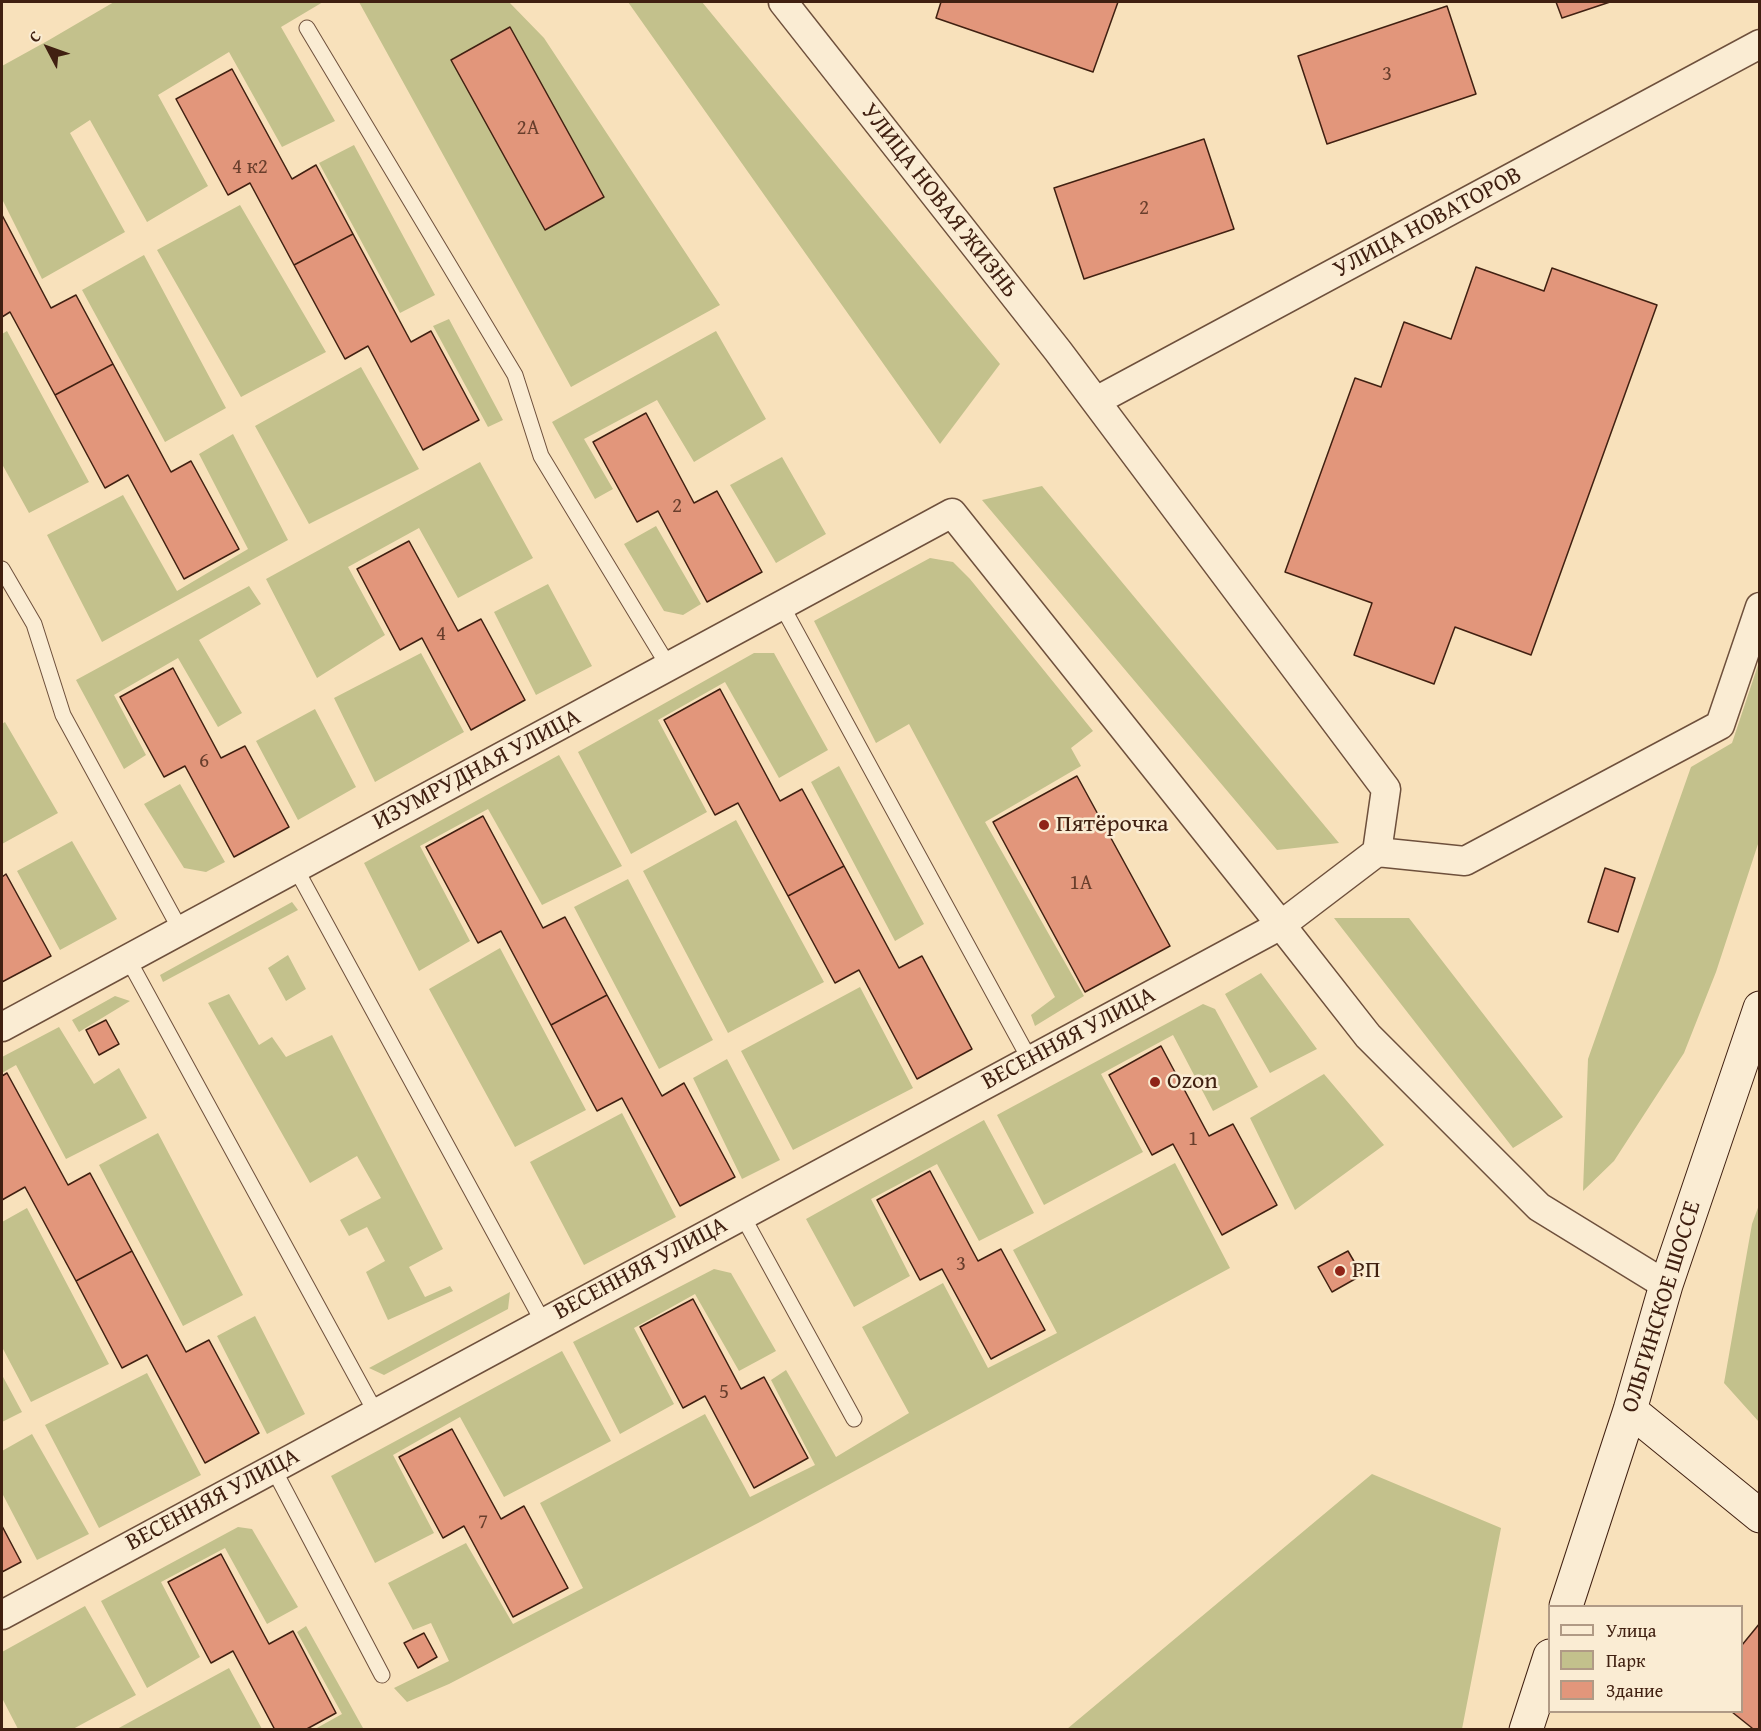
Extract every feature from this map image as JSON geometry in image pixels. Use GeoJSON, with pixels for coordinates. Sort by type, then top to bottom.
{"type":"FeatureCollection","features":[{"type":"Feature","properties":{"kind":"main road","name":"ОЛЬГИНСКОЕ ШОССЕ"},"geometry":{"type":"LineString","coordinates":[[1566,1605],[1630,1410],[1666,1285],[1760,1008]]}},
{"type":"Feature","properties":{"kind":"main road"},"geometry":{"type":"LineString","coordinates":[[1630,1410],[1760,1516]]}},
{"type":"Feature","properties":{"kind":"main road"},"geometry":{"type":"LineString","coordinates":[[1526,1730],[1548,1662]]}},
{"type":"Feature","properties":{"kind":"street","name":"УЛИЦА НОВАЯ ЖИЗНЬ"},"geometry":{"type":"LineString","coordinates":[[783,2],[1095,401],[1386,789],[1377,852]]}},
{"type":"Feature","properties":{"kind":"street","name":"УЛИЦА НОВАТОРОВ"},"geometry":{"type":"LineString","coordinates":[[1095,401],[1760,44]]}},
{"type":"Feature","properties":{"kind":"street","name":"ИЗУМРУДНАЯ УЛИЦА"},"geometry":{"type":"LineString","coordinates":[[2,1028],[952,513],[1281,925]]}},
{"type":"Feature","properties":{"kind":"street"},"geometry":{"type":"LineString","coordinates":[[1377,852],[1465,861],[1720,725],[1760,607]]}},
{"type":"Feature","properties":{"kind":"street","name":"ВЕСЕННЯЯ УЛИЦА"},"geometry":{"type":"LineString","coordinates":[[2,1615],[1281,925],[1377,852]]}},
{"type":"Feature","properties":{"kind":"street"},"geometry":{"type":"LineString","coordinates":[[1281,925],[1368,1036],[1539,1208],[1666,1285]]}},
{"type":"Feature","properties":{"kind":"lane"},"geometry":{"type":"LineString","coordinates":[[307,28],[515,375],[541,456],[669,667]]}},
{"type":"Feature","properties":{"kind":"lane"},"geometry":{"type":"LineString","coordinates":[[2,569],[34,624],[63,715],[181,931]]}},
{"type":"Feature","properties":{"kind":"lane"},"geometry":{"type":"LineString","coordinates":[[782,606],[1030,1060]]}},
{"type":"Feature","properties":{"kind":"lane"},"geometry":{"type":"LineString","coordinates":[[296,868],[543,1322]]}},
{"type":"Feature","properties":{"kind":"lane"},"geometry":{"type":"LineString","coordinates":[[128,959],[376,1413]]}},
{"type":"Feature","properties":{"kind":"lane"},"geometry":{"type":"LineString","coordinates":[[742,1215],[854,1419]]}},
{"type":"Feature","properties":{"kind":"lane"},"geometry":{"type":"LineString","coordinates":[[273,1468],[382,1675]]}},
{"type":"Feature","properties":{"kind":"green space"},"geometry":{"type":"Polygon","coordinates":[[[114,2],[323,2],[281,27],[335,121],[282,147],[229,52],[158,95],[208,186],[147,222],[90,120],[70,133],[125,232],[42,279],[2,199],[2,66],[114,2]]]}},
{"type":"Feature","properties":{"kind":"green space"},"geometry":{"type":"Polygon","coordinates":[[[359,2],[509,2],[544,38],[720,305],[571,387],[359,2]]]}},
{"type":"Feature","properties":{"kind":"green space"},"geometry":{"type":"Polygon","coordinates":[[[628,2],[702,2],[1000,364],[940,444],[628,2]]]}},
{"type":"Feature","properties":{"kind":"green space"},"geometry":{"type":"Polygon","coordinates":[[[354,145],[435,295],[400,313],[319,163],[354,145]]]}},
{"type":"Feature","properties":{"kind":"green space"},"geometry":{"type":"Polygon","coordinates":[[[240,205],[326,352],[241,397],[157,250],[240,205]]]}},
{"type":"Feature","properties":{"kind":"green space"},"geometry":{"type":"Polygon","coordinates":[[[144,255],[226,408],[165,442],[82,290],[144,255]]]}},
{"type":"Feature","properties":{"kind":"green space"},"geometry":{"type":"Polygon","coordinates":[[[449,319],[503,420],[488,427],[433,326],[449,319]]]}},
{"type":"Feature","properties":{"kind":"green space"},"geometry":{"type":"Polygon","coordinates":[[[7,331],[89,482],[29,513],[2,464],[2,334],[7,331]]]}},
{"type":"Feature","properties":{"kind":"green space"},"geometry":{"type":"Polygon","coordinates":[[[716,331],[766,419],[694,462],[657,400],[584,439],[613,489],[595,499],[552,422],[716,331]]]}},
{"type":"Feature","properties":{"kind":"green space"},"geometry":{"type":"Polygon","coordinates":[[[361,367],[419,469],[309,524],[255,426],[361,367]]]}},
{"type":"Feature","properties":{"kind":"green space"},"geometry":{"type":"Polygon","coordinates":[[[233,434],[288,540],[102,642],[47,535],[123,495],[177,591],[248,549],[199,454],[233,434]]]}},
{"type":"Feature","properties":{"kind":"green space"},"geometry":{"type":"Polygon","coordinates":[[[782,457],[826,534],[776,563],[730,485],[782,457]]]}},
{"type":"Feature","properties":{"kind":"green space"},"geometry":{"type":"Polygon","coordinates":[[[480,462],[533,558],[458,598],[419,528],[348,567],[385,635],[317,678],[266,579],[480,462]]]}},
{"type":"Feature","properties":{"kind":"green space"},"geometry":{"type":"Polygon","coordinates":[[[1042,486],[1339,843],[1277,850],[982,500],[1042,486]]]}},
{"type":"Feature","properties":{"kind":"green space"},"geometry":{"type":"Polygon","coordinates":[[[656,526],[701,604],[683,615],[664,611],[624,544],[656,526]]]}},
{"type":"Feature","properties":{"kind":"green space"},"geometry":{"type":"Polygon","coordinates":[[[930,558],[953,562],[970,579],[1093,731],[1071,748],[1081,766],[985,822],[1084,996],[1035,1026],[1031,1015],[1055,997],[909,724],[876,743],[814,621],[930,558]]]}},
{"type":"Feature","properties":{"kind":"green space"},"geometry":{"type":"Polygon","coordinates":[[[548,584],[592,666],[536,695],[494,612],[548,584]]]}},
{"type":"Feature","properties":{"kind":"green space"},"geometry":{"type":"Polygon","coordinates":[[[249,586],[261,604],[199,640],[242,713],[218,727],[178,658],[114,695],[146,755],[124,769],[76,680],[249,586]]]}},
{"type":"Feature","properties":{"kind":"green space"},"geometry":{"type":"Polygon","coordinates":[[[421,653],[464,732],[375,782],[334,698],[421,653]]]}},
{"type":"Feature","properties":{"kind":"green space"},"geometry":{"type":"Polygon","coordinates":[[[754,653],[774,653],[828,750],[779,778],[725,682],[658,720],[707,812],[631,854],[578,752],[754,653]]]}},
{"type":"Feature","properties":{"kind":"green space"},"geometry":{"type":"Polygon","coordinates":[[[1759,662],[1759,841],[1716,972],[1684,1053],[1614,1161],[1583,1191],[1588,1059],[1691,767],[1732,743],[1759,662]]]}},
{"type":"Feature","properties":{"kind":"green space"},"geometry":{"type":"Polygon","coordinates":[[[315,709],[356,787],[298,820],[256,741],[315,709]]]}},
{"type":"Feature","properties":{"kind":"green space"},"geometry":{"type":"Polygon","coordinates":[[[5,722],[58,813],[2,844],[2,724],[5,722]]]}},
{"type":"Feature","properties":{"kind":"green space"},"geometry":{"type":"Polygon","coordinates":[[[559,755],[622,866],[542,905],[488,809],[420,846],[470,941],[419,971],[364,863],[559,755]]]}},
{"type":"Feature","properties":{"kind":"green space"},"geometry":{"type":"Polygon","coordinates":[[[839,766],[924,924],[895,941],[811,782],[839,766]]]}},
{"type":"Feature","properties":{"kind":"green space"},"geometry":{"type":"Polygon","coordinates":[[[180,784],[225,862],[206,872],[184,868],[144,804],[180,784]]]}},
{"type":"Feature","properties":{"kind":"green space"},"geometry":{"type":"Polygon","coordinates":[[[736,820],[824,982],[728,1033],[643,871],[736,820]]]}},
{"type":"Feature","properties":{"kind":"green space"},"geometry":{"type":"Polygon","coordinates":[[[72,841],[117,919],[60,950],[17,871],[72,841]]]}},
{"type":"Feature","properties":{"kind":"green space"},"geometry":{"type":"Polygon","coordinates":[[[628,879],[713,1040],[659,1069],[574,907],[628,879]]]}},
{"type":"Feature","properties":{"kind":"green space"},"geometry":{"type":"Polygon","coordinates":[[[292,902],[298,910],[163,982],[160,975],[292,902]]]}},
{"type":"Feature","properties":{"kind":"green space"},"geometry":{"type":"Polygon","coordinates":[[[1334,918],[1409,918],[1563,1117],[1513,1148],[1334,918]]]}},
{"type":"Feature","properties":{"kind":"green space"},"geometry":{"type":"Polygon","coordinates":[[[500,948],[586,1110],[515,1147],[429,989],[500,948]]]}},
{"type":"Feature","properties":{"kind":"green space"},"geometry":{"type":"Polygon","coordinates":[[[288,955],[306,989],[286,1001],[268,968],[288,955]]]}},
{"type":"Feature","properties":{"kind":"green space"},"geometry":{"type":"Polygon","coordinates":[[[1261,973],[1317,1049],[1270,1073],[1225,994],[1261,973]]]}},
{"type":"Feature","properties":{"kind":"green space"},"geometry":{"type":"Polygon","coordinates":[[[860,987],[913,1088],[793,1150],[741,1051],[860,987]]]}},
{"type":"Feature","properties":{"kind":"green space"},"geometry":{"type":"Polygon","coordinates":[[[229,994],[259,1045],[272,1037],[286,1057],[332,1035],[443,1249],[409,1267],[425,1297],[450,1286],[453,1291],[388,1320],[366,1272],[385,1261],[367,1227],[349,1236],[340,1220],[381,1198],[357,1156],[310,1183],[208,1003],[229,994]]]}},
{"type":"Feature","properties":{"kind":"green space"},"geometry":{"type":"Polygon","coordinates":[[[115,996],[130,1001],[79,1032],[72,1020],[115,996]]]}},
{"type":"Feature","properties":{"kind":"green space"},"geometry":{"type":"Polygon","coordinates":[[[1203,1004],[1215,1009],[1258,1087],[1213,1111],[1173,1035],[1101,1074],[1143,1152],[1044,1205],[997,1115],[1203,1004]]]}},
{"type":"Feature","properties":{"kind":"green space"},"geometry":{"type":"Polygon","coordinates":[[[59,1027],[94,1084],[119,1068],[147,1118],[66,1159],[16,1065],[2,1073],[2,1057],[59,1027]]]}},
{"type":"Feature","properties":{"kind":"green space"},"geometry":{"type":"Polygon","coordinates":[[[727,1059],[780,1160],[742,1179],[693,1078],[727,1059]]]}},
{"type":"Feature","properties":{"kind":"green space"},"geometry":{"type":"Polygon","coordinates":[[[1324,1074],[1384,1145],[1295,1210],[1250,1118],[1324,1074]]]}},
{"type":"Feature","properties":{"kind":"green space"},"geometry":{"type":"Polygon","coordinates":[[[622,1113],[676,1217],[584,1265],[530,1162],[622,1113]]]}},
{"type":"Feature","properties":{"kind":"green space"},"geometry":{"type":"Polygon","coordinates":[[[984,1120],[1034,1213],[979,1241],[937,1164],[871,1199],[910,1276],[854,1307],[806,1219],[984,1120]]]}},
{"type":"Feature","properties":{"kind":"green space"},"geometry":{"type":"Polygon","coordinates":[[[158,1133],[243,1295],[183,1326],[99,1165],[158,1133]]]}},
{"type":"Feature","properties":{"kind":"green space"},"geometry":{"type":"Polygon","coordinates":[[[1175,1163],[1230,1268],[760,1522],[449,1684],[407,1702],[394,1688],[449,1661],[431,1623],[413,1630],[388,1583],[466,1543],[513,1624],[583,1588],[540,1503],[705,1414],[750,1497],[815,1465],[771,1380],[786,1370],[836,1457],[909,1413],[862,1327],[943,1283],[988,1368],[1057,1333],[1013,1250],[1175,1163]]]}},
{"type":"Feature","properties":{"kind":"green space"},"geometry":{"type":"Polygon","coordinates":[[[1759,1205],[1759,1422],[1724,1383],[1752,1224],[1759,1205]]]}},
{"type":"Feature","properties":{"kind":"green space"},"geometry":{"type":"Polygon","coordinates":[[[27,1208],[109,1364],[31,1402],[2,1347],[2,1222],[27,1208]]]}},
{"type":"Feature","properties":{"kind":"green space"},"geometry":{"type":"Polygon","coordinates":[[[714,1269],[731,1273],[776,1351],[739,1371],[695,1294],[634,1328],[674,1404],[620,1434],[573,1342],[714,1269]]]}},
{"type":"Feature","properties":{"kind":"green space"},"geometry":{"type":"Polygon","coordinates":[[[510,1292],[508,1309],[384,1375],[369,1368],[510,1292]]]}},
{"type":"Feature","properties":{"kind":"green space"},"geometry":{"type":"Polygon","coordinates":[[[255,1316],[305,1414],[267,1434],[217,1336],[255,1316]]]}},
{"type":"Feature","properties":{"kind":"green space"},"geometry":{"type":"Polygon","coordinates":[[[562,1351],[611,1441],[504,1497],[460,1417],[393,1455],[434,1533],[375,1563],[331,1476],[562,1351]]]}},
{"type":"Feature","properties":{"kind":"green space"},"geometry":{"type":"Polygon","coordinates":[[[147,1373],[201,1475],[99,1528],[45,1425],[147,1373]]]}},
{"type":"Feature","properties":{"kind":"green space"},"geometry":{"type":"Polygon","coordinates":[[[2,1375],[22,1412],[2,1422],[2,1375]]]}},
{"type":"Feature","properties":{"kind":"green space"},"geometry":{"type":"Polygon","coordinates":[[[32,1434],[89,1534],[37,1560],[2,1493],[2,1451],[32,1434]]]}},
{"type":"Feature","properties":{"kind":"green space"},"geometry":{"type":"Polygon","coordinates":[[[1372,1474],[1501,1528],[1462,1729],[1067,1729],[1372,1474]]]}},
{"type":"Feature","properties":{"kind":"green space"},"geometry":{"type":"Polygon","coordinates":[[[238,1527],[252,1529],[298,1607],[267,1624],[225,1548],[161,1582],[200,1657],[147,1688],[101,1601],[238,1527]]]}},
{"type":"Feature","properties":{"kind":"green space"},"geometry":{"type":"Polygon","coordinates":[[[85,1606],[136,1695],[73,1729],[18,1729],[2,1698],[2,1652],[85,1606]]]}},
{"type":"Feature","properties":{"kind":"green space"},"geometry":{"type":"Polygon","coordinates":[[[306,1626],[363,1728],[315,1729],[342,1714],[297,1632],[306,1626]]]}},
{"type":"Feature","properties":{"kind":"green space"},"geometry":{"type":"Polygon","coordinates":[[[229,1668],[262,1729],[117,1729],[229,1668]]]}},
{"type":"Feature","properties":{"kind":"building"},"geometry":{"type":"Polygon","coordinates":[[[941,2],[1118,2],[1093,72],[936,18],[941,2]]]}},
{"type":"Feature","properties":{"kind":"building"},"geometry":{"type":"Polygon","coordinates":[[[1556,2],[1610,2],[1562,18],[1556,2]]]}},
{"type":"Feature","properties":{"kind":"building"},"geometry":{"type":"Polygon","coordinates":[[[1447,6],[1476,94],[1327,144],[1298,56],[1447,6]]]}},
{"type":"Feature","properties":{"kind":"building"},"geometry":{"type":"Polygon","coordinates":[[[510,27],[604,197],[545,230],[451,60],[510,27]]]}},
{"type":"Feature","properties":{"kind":"building"},"geometry":{"type":"Polygon","coordinates":[[[232,69],[292,179],[316,165],[353,234],[294,265],[250,183],[228,195],[176,99],[232,69]]]}},
{"type":"Feature","properties":{"kind":"building"},"geometry":{"type":"Polygon","coordinates":[[[1204,139],[1234,229],[1084,279],[1054,188],[1204,139]]]}},
{"type":"Feature","properties":{"kind":"building"},"geometry":{"type":"Polygon","coordinates":[[[2,215],[51,308],[76,295],[113,364],[55,395],[10,312],[2,317],[2,215]]]}},
{"type":"Feature","properties":{"kind":"building"},"geometry":{"type":"Polygon","coordinates":[[[353,234],[411,342],[431,331],[479,420],[423,450],[368,346],[345,359],[294,265],[353,234]]]}},
{"type":"Feature","properties":{"kind":"building"},"geometry":{"type":"Polygon","coordinates":[[[1476,267],[1544,291],[1552,268],[1657,305],[1531,655],[1455,627],[1434,684],[1354,655],[1372,603],[1285,572],[1355,378],[1381,387],[1404,322],[1451,339],[1476,267]]]}},
{"type":"Feature","properties":{"kind":"building"},"geometry":{"type":"Polygon","coordinates":[[[113,364],[171,472],[191,461],[239,549],[184,579],[128,475],[105,488],[55,395],[113,364]]]}},
{"type":"Feature","properties":{"kind":"building"},"geometry":{"type":"Polygon","coordinates":[[[646,413],[694,503],[717,491],[762,572],[707,602],[658,511],[637,522],[593,442],[646,413]]]}},
{"type":"Feature","properties":{"kind":"building"},"geometry":{"type":"Polygon","coordinates":[[[409,541],[458,631],[481,619],[525,700],[471,730],[422,638],[400,650],[357,569],[409,541]]]}},
{"type":"Feature","properties":{"kind":"building"},"geometry":{"type":"Polygon","coordinates":[[[173,668],[221,758],[245,746],[289,827],[234,857],[185,766],[164,777],[120,697],[173,668]]]}},
{"type":"Feature","properties":{"kind":"building"},"geometry":{"type":"Polygon","coordinates":[[[720,689],[780,801],[802,789],[844,866],[788,896],[738,803],[715,815],[664,720],[720,689]]]}},
{"type":"Feature","properties":{"kind":"building"},"geometry":{"type":"Polygon","coordinates":[[[1077,776],[1170,946],[1085,992],[993,822],[1077,776]]]}},
{"type":"Feature","properties":{"kind":"building"},"geometry":{"type":"Polygon","coordinates":[[[483,816],[543,928],[565,917],[607,995],[551,1025],[501,931],[478,943],[426,847],[483,816]]]}},
{"type":"Feature","properties":{"kind":"building"},"geometry":{"type":"Polygon","coordinates":[[[844,866],[899,968],[922,956],[972,1049],[917,1079],[859,970],[835,983],[788,896],[844,866]]]}},
{"type":"Feature","properties":{"kind":"building"},"geometry":{"type":"Polygon","coordinates":[[[1605,868],[1635,878],[1618,932],[1588,922],[1605,868]]]}},
{"type":"Feature","properties":{"kind":"building"},"geometry":{"type":"Polygon","coordinates":[[[6,874],[51,956],[2,982],[2,877],[6,874]]]}},
{"type":"Feature","properties":{"kind":"building"},"geometry":{"type":"Polygon","coordinates":[[[607,995],[662,1096],[684,1083],[735,1177],[680,1206],[622,1098],[597,1111],[551,1025],[607,995]]]}},
{"type":"Feature","properties":{"kind":"building"},"geometry":{"type":"Polygon","coordinates":[[[106,1020],[119,1044],[99,1055],[86,1030],[106,1020]]]}},
{"type":"Feature","properties":{"kind":"building"},"geometry":{"type":"Polygon","coordinates":[[[1161,1046],[1209,1136],[1233,1124],[1277,1205],[1222,1235],[1173,1144],[1152,1155],[1109,1075],[1161,1046]]]}},
{"type":"Feature","properties":{"kind":"building"},"geometry":{"type":"Polygon","coordinates":[[[7,1073],[68,1185],[90,1173],[132,1251],[76,1281],[25,1187],[2,1200],[2,1076],[7,1073]]]}},
{"type":"Feature","properties":{"kind":"building"},"geometry":{"type":"Polygon","coordinates":[[[930,1171],[978,1261],[1001,1249],[1045,1330],[991,1359],[942,1269],[920,1280],[877,1200],[930,1171]]]}},
{"type":"Feature","properties":{"kind":"building"},"geometry":{"type":"Polygon","coordinates":[[[132,1251],[186,1352],[209,1340],[259,1433],[205,1463],[147,1355],[122,1368],[76,1281],[132,1251]]]}},
{"type":"Feature","properties":{"kind":"building","name":"РП"},"geometry":{"type":"Polygon","coordinates":[[[1348,1251],[1362,1275],[1332,1292],[1318,1267],[1348,1251]]]}},
{"type":"Feature","properties":{"kind":"building"},"geometry":{"type":"Polygon","coordinates":[[[693,1299],[741,1389],[764,1377],[808,1458],[754,1488],[705,1396],[683,1408],[640,1327],[693,1299]]]}},
{"type":"Feature","properties":{"kind":"building"},"geometry":{"type":"Polygon","coordinates":[[[452,1429],[501,1519],[524,1506],[568,1588],[513,1617],[464,1526],[443,1538],[399,1457],[452,1429]]]}},
{"type":"Feature","properties":{"kind":"building"},"geometry":{"type":"Polygon","coordinates":[[[2,1526],[21,1562],[2,1572],[2,1526]]]}},
{"type":"Feature","properties":{"kind":"building"},"geometry":{"type":"Polygon","coordinates":[[[221,1554],[269,1644],[293,1631],[336,1713],[305,1730],[275,1730],[233,1651],[211,1663],[168,1582],[221,1554]]]}},
{"type":"Feature","properties":{"kind":"building"},"geometry":{"type":"Polygon","coordinates":[[[1760,1623],[1760,1730],[1751,1730],[1752,1728],[1733,1713],[1743,1713],[1743,1644],[1760,1623]]]}},
{"type":"Feature","properties":{"kind":"building"},"geometry":{"type":"Polygon","coordinates":[[[424,1633],[437,1657],[418,1668],[404,1643],[424,1633]]]}},
{"type":"Feature","properties":{"kind":"place","name":"Пятёрочка"},"geometry":{"type":"Point","coordinates":[1044,825]}},
{"type":"Feature","properties":{"kind":"place","name":"Ozon"},"geometry":{"type":"Point","coordinates":[1155,1082]}},
{"type":"Feature","properties":{"kind":"place","name":"РП"},"geometry":{"type":"Point","coordinates":[1340,1271]}}]}
